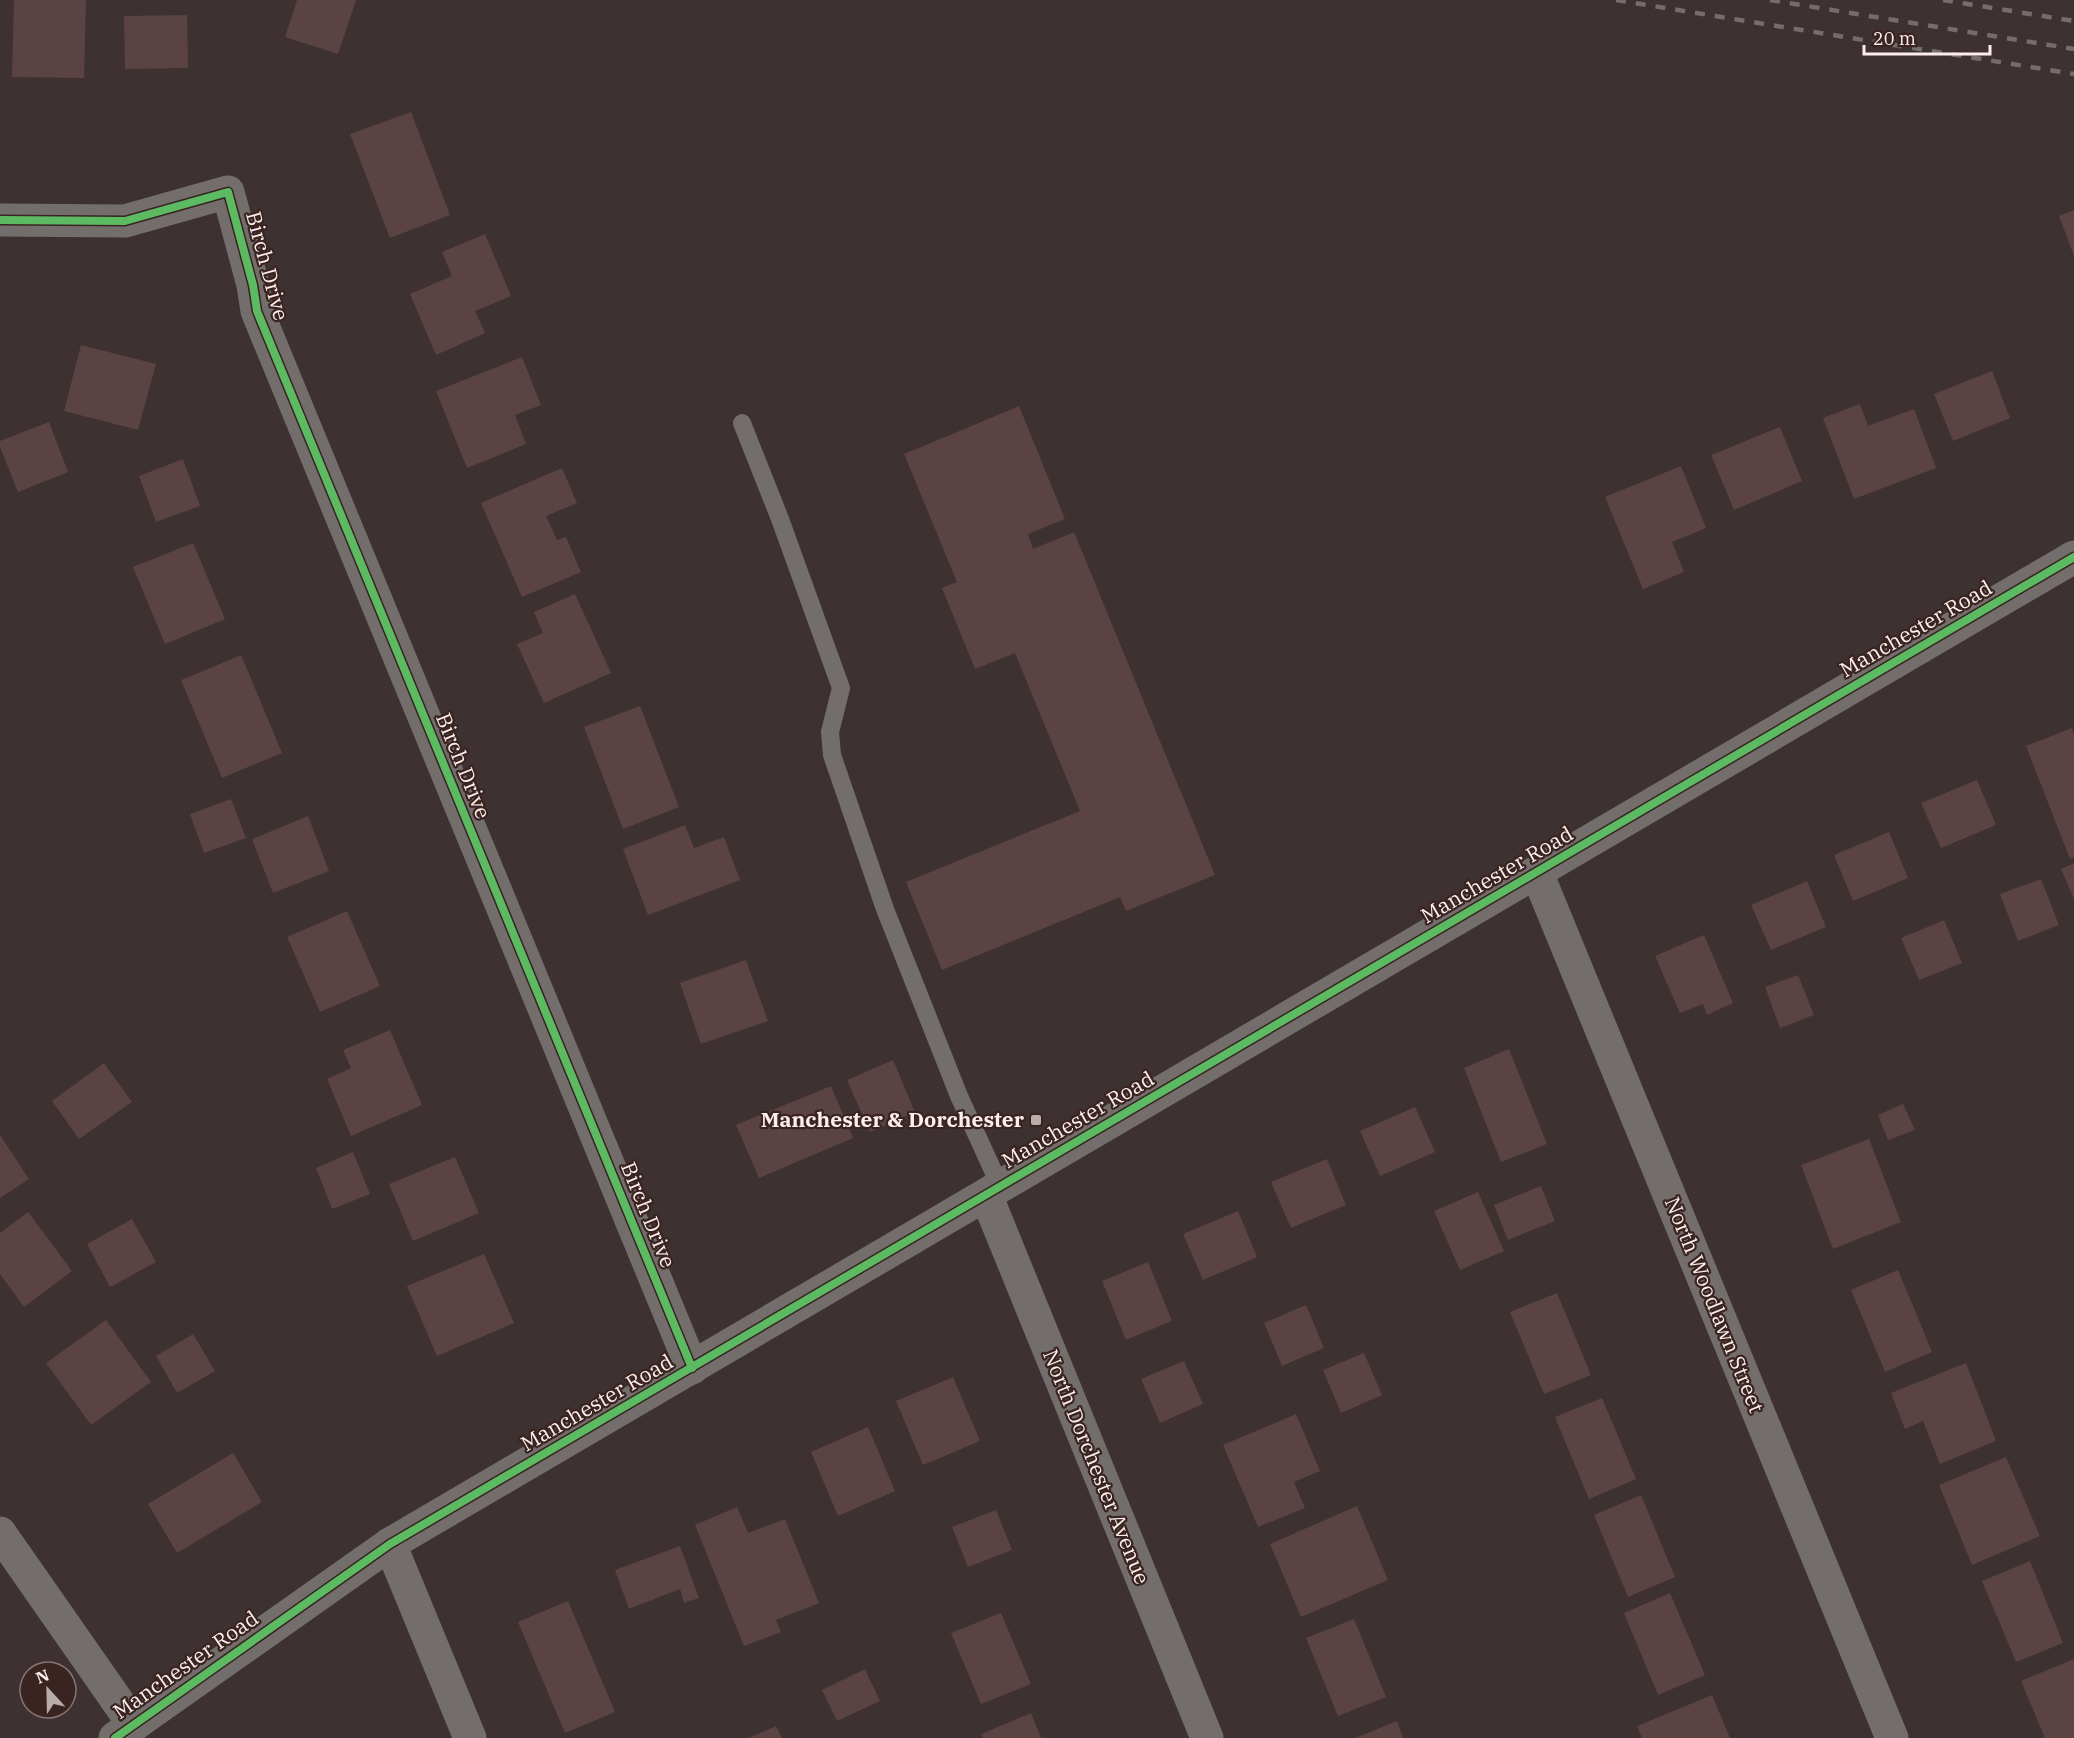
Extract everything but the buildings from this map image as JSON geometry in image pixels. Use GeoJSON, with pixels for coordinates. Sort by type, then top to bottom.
{"type":"FeatureCollection","features":[{"type":"Feature","properties":{"kind":"street","name":"Birch Drive"},"geometry":{"type":"LineString","coordinates":[[0,220],[125,221],[228,192],[254,285],[257,311],[692,1368]]}},
{"type":"Feature","properties":{"kind":"street","name":"Manchester Road"},"geometry":{"type":"LineString","coordinates":[[124,1731],[390,1544],[2074,557]]}},
{"type":"Feature","properties":{"kind":"street","name":"North Woodlawn Street"},"geometry":{"type":"LineString","coordinates":[[1537,873],[1892,1738]]}},
{"type":"Feature","properties":{"kind":"street","name":"North Dorchester Avenue"},"geometry":{"type":"LineString","coordinates":[[993,1191],[1207,1738]]}},
{"type":"Feature","properties":{"kind":"street"},"geometry":{"type":"LineString","coordinates":[[0,1533],[124,1731]]}},
{"type":"Feature","properties":{"kind":"street"},"geometry":{"type":"LineString","coordinates":[[390,1544],[470,1738]]}},
{"type":"Feature","properties":{"kind":"lane"},"geometry":{"type":"LineString","coordinates":[[742,423],[780,519],[841,688],[830,732],[832,755],[885,909],[959,1096],[993,1191]]}},
{"type":"Feature","properties":{"kind":"railway"},"geometry":{"type":"LineString","coordinates":[[1616,0],[2074,74]]}},
{"type":"Feature","properties":{"kind":"railway"},"geometry":{"type":"LineString","coordinates":[[1770,0],[2074,49]]}},
{"type":"Feature","properties":{"kind":"railway"},"geometry":{"type":"LineString","coordinates":[[1943,0],[2074,21]]}},
{"type":"Feature","properties":{"kind":"cycle path"},"geometry":{"type":"LineString","coordinates":[[0,220],[125,221],[228,192],[253,285],[257,311],[692,1368]]}},
{"type":"Feature","properties":{"kind":"cycle path"},"geometry":{"type":"LineString","coordinates":[[115,1738],[390,1544],[2074,557]]}},
{"type":"Feature","properties":{"kind":"place","name":"Manchester & Dorchester"},"geometry":{"type":"Point","coordinates":[1036,1120]}}]}
